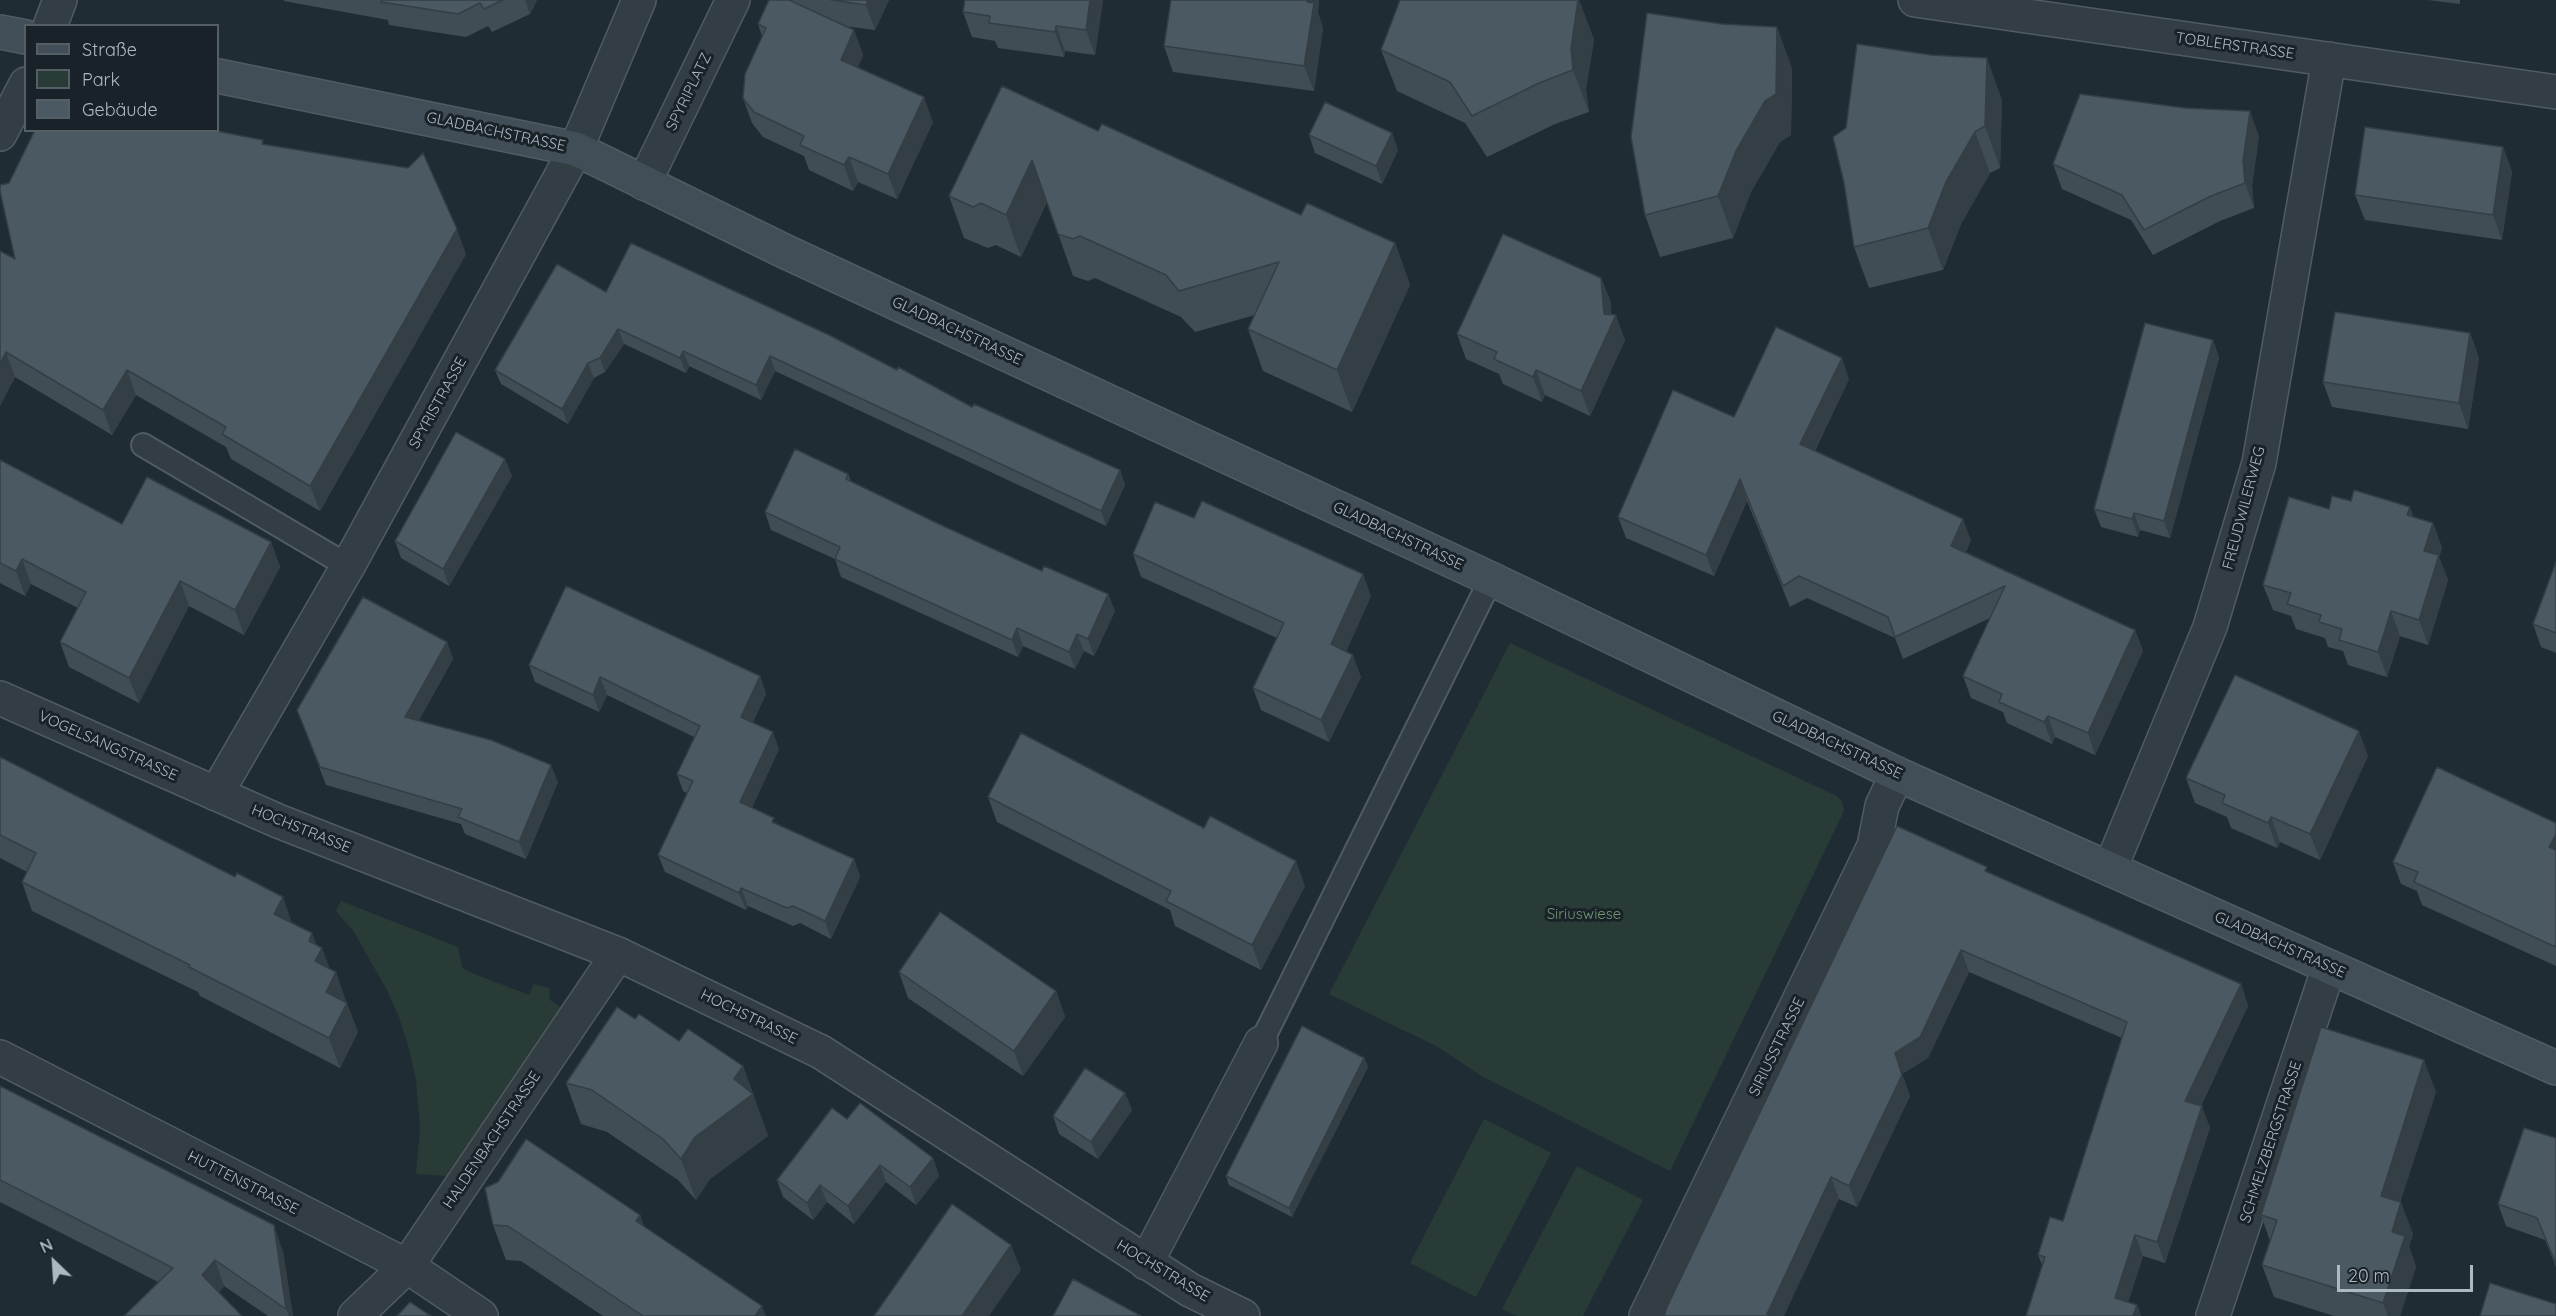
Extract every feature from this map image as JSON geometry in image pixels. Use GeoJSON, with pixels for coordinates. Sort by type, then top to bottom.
{"type":"FeatureCollection","features":[{"type":"Feature","properties":{"kind":"street"},"geometry":{"type":"LineString","coordinates":[[51,24],[60,0]]}},
{"type":"Feature","properties":{"kind":"street","name":"SPYRISTRASSE"},"geometry":{"type":"LineString","coordinates":[[216,795],[348,566],[576,149],[639,0]]}},
{"type":"Feature","properties":{"kind":"street","name":"SPYRIPLATZ"},"geometry":{"type":"LineString","coordinates":[[644,183],[733,0]]}},
{"type":"Feature","properties":{"kind":"street","name":"TOBLERSTRASSE"},"geometry":{"type":"LineString","coordinates":[[1915,0],[2556,92]]}},
{"type":"Feature","properties":{"kind":"street"},"geometry":{"type":"LineString","coordinates":[[0,32],[24,37]]}},
{"type":"Feature","properties":{"kind":"street","name":"FREUDWILERWEG"},"geometry":{"type":"LineString","coordinates":[[2110,869],[2210,627],[2259,463],[2329,59]]}},
{"type":"Feature","properties":{"kind":"street","name":"GLADBACHSTRASSE"},"geometry":{"type":"LineString","coordinates":[[219,76],[576,149],[795,256],[1491,579],[1898,774],[2556,1068]]}},
{"type":"Feature","properties":{"kind":"street"},"geometry":{"type":"LineString","coordinates":[[0,134],[24,88]]}},
{"type":"Feature","properties":{"kind":"street","name":"VOGELSANGSTRASSE"},"geometry":{"type":"LineString","coordinates":[[0,698],[216,795]]}},
{"type":"Feature","properties":{"kind":"street","name":"SIRIUSSTRASSE"},"geometry":{"type":"LineString","coordinates":[[1646,1316],[1874,846],[1882,806],[1898,774]]}},
{"type":"Feature","properties":{"kind":"street","name":"HOCHSTRASSE"},"geometry":{"type":"LineString","coordinates":[[216,795],[618,954],[821,1052],[1146,1263],[1190,1290],[1243,1316]]}},
{"type":"Feature","properties":{"kind":"street","name":"HALDENBACHSTRASSE"},"geometry":{"type":"LineString","coordinates":[[355,1316],[407,1266],[618,954]]}},
{"type":"Feature","properties":{"kind":"street","name":"SCHMELZBERGSTRASSE"},"geometry":{"type":"LineString","coordinates":[[2212,1316],[2329,967]]}},
{"type":"Feature","properties":{"kind":"street"},"geometry":{"type":"LineString","coordinates":[[1146,1263],[1261,1043]]}},
{"type":"Feature","properties":{"kind":"street","name":"HUTTENSTRASSE"},"geometry":{"type":"LineString","coordinates":[[0,1057],[407,1266],[482,1316]]}},
{"type":"Feature","properties":{"kind":"lane"},"geometry":{"type":"LineString","coordinates":[[143,445],[348,566]]}},
{"type":"Feature","properties":{"kind":"lane"},"geometry":{"type":"LineString","coordinates":[[1261,1043],[1491,579]]}},
{"type":"Feature","properties":{"kind":"green space","name":"Siriuswiese"},"geometry":{"type":"Polygon","coordinates":[[[1510,643],[1837,796],[1842,802],[1844,811],[1670,1171],[1483,1077],[1438,1047],[1329,994],[1510,643]]]}},
{"type":"Feature","properties":{"kind":"green space"},"geometry":{"type":"Polygon","coordinates":[[[341,901],[458,947],[462,968],[477,975],[529,995],[534,984],[549,988],[550,1000],[561,1007],[446,1176],[416,1174],[420,1128],[416,1080],[409,1049],[387,990],[354,932],[336,911],[341,901]]]}},
{"type":"Feature","properties":{"kind":"green space"},"geometry":{"type":"Polygon","coordinates":[[[1484,1119],[1551,1153],[1476,1297],[1410,1263],[1484,1119]]]}},
{"type":"Feature","properties":{"kind":"green space"},"geometry":{"type":"Polygon","coordinates":[[[1577,1166],[1643,1200],[1583,1316],[1517,1316],[1502,1309],[1577,1166]]]}},
{"type":"Feature","properties":{"kind":"building"},"geometry":{"type":"Polygon","coordinates":[[[382,0],[503,0],[484,9],[480,3],[458,14],[381,2],[382,0]]]}},
{"type":"Feature","properties":{"kind":"building"},"geometry":{"type":"Polygon","coordinates":[[[769,0],[789,0],[854,30],[841,60],[924,97],[888,174],[849,157],[844,165],[800,145],[804,136],[754,112],[743,98],[745,74],[766,28],[758,24],[769,0]]]}},
{"type":"Feature","properties":{"kind":"building"},"geometry":{"type":"Polygon","coordinates":[[[831,0],[868,0],[866,5],[831,0]]]}},
{"type":"Feature","properties":{"kind":"building"},"geometry":{"type":"Polygon","coordinates":[[[965,0],[1090,0],[1086,30],[1056,26],[1055,32],[989,23],[990,16],[963,12],[965,0]]]}},
{"type":"Feature","properties":{"kind":"building"},"geometry":{"type":"Polygon","coordinates":[[[1171,0],[1307,0],[1307,2],[1314,3],[1304,66],[1164,46],[1171,0]]]}},
{"type":"Feature","properties":{"kind":"building"},"geometry":{"type":"Polygon","coordinates":[[[1400,0],[1578,0],[1571,48],[1573,70],[1539,83],[1472,116],[1450,82],[1381,50],[1400,0]]]}},
{"type":"Feature","properties":{"kind":"building"},"geometry":{"type":"Polygon","coordinates":[[[1647,13],[1722,24],[1777,27],[1776,94],[1765,101],[1736,151],[1718,196],[1645,215],[1631,137],[1647,13]]]}},
{"type":"Feature","properties":{"kind":"building"},"geometry":{"type":"Polygon","coordinates":[[[1857,44],[1931,55],[1987,58],[1985,126],[1975,132],[1946,182],[1928,228],[1854,247],[1844,183],[1833,137],[1846,128],[1857,44]]]}},
{"type":"Feature","properties":{"kind":"building"},"geometry":{"type":"Polygon","coordinates":[[[1002,86],[1098,131],[1102,124],[1301,215],[1307,203],[1395,243],[1337,370],[1248,329],[1279,262],[1179,291],[1166,275],[1080,236],[1073,239],[1058,234],[1032,160],[1006,215],[981,203],[973,207],[949,196],[1002,86]]]}},
{"type":"Feature","properties":{"kind":"building"},"geometry":{"type":"Polygon","coordinates":[[[2080,94],[2185,108],[2250,111],[2243,161],[2245,183],[2211,196],[2144,230],[2122,195],[2053,164],[2080,94]]]}},
{"type":"Feature","properties":{"kind":"building"},"geometry":{"type":"Polygon","coordinates":[[[1325,102],[1392,133],[1376,166],[1309,135],[1325,102]]]}},
{"type":"Feature","properties":{"kind":"building"},"geometry":{"type":"Polygon","coordinates":[[[2365,127],[2503,147],[2493,215],[2355,195],[2365,127]]]}},
{"type":"Feature","properties":{"kind":"building"},"geometry":{"type":"Polygon","coordinates":[[[34,132],[219,132],[263,140],[262,144],[408,168],[423,153],[457,229],[310,486],[222,434],[226,427],[127,370],[103,410],[6,352],[0,364],[0,251],[15,259],[0,191],[0,185],[9,183],[34,132]]]}},
{"type":"Feature","properties":{"kind":"building"},"geometry":{"type":"Polygon","coordinates":[[[1503,234],[1601,278],[1604,314],[1616,315],[1581,391],[1536,370],[1533,377],[1494,359],[1497,352],[1457,334],[1503,234]]]}},
{"type":"Feature","properties":{"kind":"building"},"geometry":{"type":"Polygon","coordinates":[[[631,243],[829,335],[897,370],[898,367],[972,407],[974,404],[1120,470],[1101,511],[770,356],[756,385],[683,351],[680,358],[618,329],[600,358],[588,363],[562,409],[495,370],[557,264],[606,292],[631,243]]]}},
{"type":"Feature","properties":{"kind":"building"},"geometry":{"type":"Polygon","coordinates":[[[2335,312],[2470,333],[2459,403],[2323,382],[2335,312]]]}},
{"type":"Feature","properties":{"kind":"building"},"geometry":{"type":"Polygon","coordinates":[[[2145,323],[2213,340],[2164,521],[2134,513],[2132,519],[2094,509],[2145,323]]]}},
{"type":"Feature","properties":{"kind":"building"},"geometry":{"type":"Polygon","coordinates":[[[1776,327],[1842,358],[1800,444],[1963,519],[1951,546],[2135,630],[2088,733],[2048,716],[2044,722],[1999,702],[2002,694],[1963,676],[2005,586],[1895,637],[1888,617],[1799,576],[1783,586],[1740,479],[1706,555],[1618,517],[1673,390],[1734,417],[1776,327]]]}},
{"type":"Feature","properties":{"kind":"building"},"geometry":{"type":"Polygon","coordinates":[[[456,432],[505,459],[443,569],[395,541],[456,432]]]}},
{"type":"Feature","properties":{"kind":"building"},"geometry":{"type":"Polygon","coordinates":[[[795,449],[848,474],[846,479],[943,526],[1042,571],[1044,566],[1108,594],[1088,639],[1077,634],[1069,652],[1017,628],[1012,640],[835,559],[840,547],[765,512],[795,449]]]}},
{"type":"Feature","properties":{"kind":"building"},"geometry":{"type":"Polygon","coordinates":[[[0,460],[122,524],[147,477],[271,542],[235,610],[180,581],[129,678],[60,642],[86,592],[22,559],[16,571],[0,563],[0,460]]]}},
{"type":"Feature","properties":{"kind":"building"},"geometry":{"type":"Polygon","coordinates":[[[2354,490],[2410,507],[2407,515],[2433,523],[2424,551],[2439,555],[2419,620],[2391,611],[2378,652],[2339,640],[2342,629],[2319,622],[2321,615],[2287,604],[2291,593],[2263,585],[2289,497],[2329,509],[2332,496],[2351,501],[2354,490]]]}},
{"type":"Feature","properties":{"kind":"building"},"geometry":{"type":"Polygon","coordinates":[[[1202,501],[1363,574],[1331,644],[1353,655],[1321,720],[1253,688],[1284,623],[1133,554],[1155,502],[1194,518],[1202,501]]]}},
{"type":"Feature","properties":{"kind":"building"},"geometry":{"type":"Polygon","coordinates":[[[2556,562],[2556,633],[2533,624],[2556,562]]]}},
{"type":"Feature","properties":{"kind":"building"},"geometry":{"type":"Polygon","coordinates":[[[566,586],[760,676],[741,717],[773,732],[740,802],[774,818],[772,822],[854,859],[825,921],[793,906],[787,908],[741,888],[739,893],[658,855],[693,781],[677,774],[700,726],[600,677],[593,695],[529,665],[566,586]]]}},
{"type":"Feature","properties":{"kind":"building"},"geometry":{"type":"Polygon","coordinates":[[[363,597],[447,642],[405,717],[491,740],[551,765],[519,842],[458,817],[462,809],[320,767],[297,710],[363,597]]]}},
{"type":"Feature","properties":{"kind":"building"},"geometry":{"type":"Polygon","coordinates":[[[2235,675],[2359,731],[2310,834],[2271,817],[2268,823],[2222,803],[2225,795],[2186,778],[2235,675]]]}},
{"type":"Feature","properties":{"kind":"building"},"geometry":{"type":"Polygon","coordinates":[[[1021,733],[1204,828],[1210,816],[1296,861],[1252,945],[1166,901],[1171,891],[988,797],[1021,733]]]}},
{"type":"Feature","properties":{"kind":"building"},"geometry":{"type":"Polygon","coordinates":[[[0,757],[235,877],[237,873],[283,897],[274,914],[312,933],[309,941],[322,948],[315,961],[336,972],[326,992],[347,1003],[329,1038],[189,967],[190,965],[22,882],[36,853],[0,835],[0,757]]]}},
{"type":"Feature","properties":{"kind":"building"},"geometry":{"type":"Polygon","coordinates":[[[2437,767],[2556,823],[2556,834],[2549,847],[2556,850],[2556,947],[2414,882],[2418,872],[2393,862],[2437,767]]]}},
{"type":"Feature","properties":{"kind":"building"},"geometry":{"type":"Polygon","coordinates":[[[1897,826],[1987,867],[1985,871],[2241,984],[2185,1101],[2202,1106],[2157,1242],[2135,1235],[2115,1298],[2137,1305],[2133,1316],[2026,1316],[2045,1257],[2038,1255],[2050,1217],[2063,1221],[2127,1022],[1961,950],[1920,1037],[1895,1053],[1902,1075],[1849,1186],[1831,1177],[1767,1314],[1775,1316],[1664,1316],[1897,826]]]}},
{"type":"Feature","properties":{"kind":"building"},"geometry":{"type":"Polygon","coordinates":[[[940,912],[1056,991],[1014,1051],[899,972],[940,912]]]}},
{"type":"Feature","properties":{"kind":"building"},"geometry":{"type":"Polygon","coordinates":[[[617,1007],[635,1019],[639,1014],[679,1041],[688,1029],[743,1066],[734,1079],[753,1094],[695,1137],[681,1159],[663,1139],[592,1090],[566,1083],[617,1007]]]}},
{"type":"Feature","properties":{"kind":"building"},"geometry":{"type":"Polygon","coordinates":[[[1302,1026],[1364,1058],[1289,1208],[1226,1176],[1302,1026]]]}},
{"type":"Feature","properties":{"kind":"building"},"geometry":{"type":"Polygon","coordinates":[[[2321,1027],[2424,1060],[2381,1196],[2401,1202],[2392,1232],[2405,1236],[2383,1303],[2262,1265],[2277,1220],[2261,1215],[2321,1027]]]}},
{"type":"Feature","properties":{"kind":"building"},"geometry":{"type":"Polygon","coordinates":[[[1085,1068],[1125,1093],[1091,1142],[1053,1116],[1085,1068]]]}},
{"type":"Feature","properties":{"kind":"building"},"geometry":{"type":"Polygon","coordinates":[[[0,1086],[274,1225],[286,1309],[215,1260],[202,1275],[242,1316],[124,1316],[173,1268],[0,1180],[0,1086]]]}},
{"type":"Feature","properties":{"kind":"building"},"geometry":{"type":"Polygon","coordinates":[[[860,1103],[933,1158],[910,1187],[880,1165],[848,1206],[820,1185],[807,1203],[777,1180],[832,1108],[847,1119],[860,1103]]]}},
{"type":"Feature","properties":{"kind":"building"},"geometry":{"type":"Polygon","coordinates":[[[2524,1128],[2556,1138],[2556,1264],[2537,1218],[2498,1204],[2524,1128]]]}},
{"type":"Feature","properties":{"kind":"building"},"geometry":{"type":"Polygon","coordinates":[[[526,1139],[640,1215],[636,1221],[762,1306],[755,1316],[643,1316],[508,1226],[493,1225],[485,1188],[498,1182],[526,1139]]]}},
{"type":"Feature","properties":{"kind":"building"},"geometry":{"type":"Polygon","coordinates":[[[952,1204],[1011,1245],[962,1316],[874,1316],[952,1204]]]}},
{"type":"Feature","properties":{"kind":"building"},"geometry":{"type":"Polygon","coordinates":[[[1073,1279],[1141,1316],[1053,1316],[1073,1279]]]}},
{"type":"Feature","properties":{"kind":"building"},"geometry":{"type":"Polygon","coordinates":[[[2490,1283],[2556,1304],[2556,1316],[2480,1316],[2490,1283]]]}},
{"type":"Feature","properties":{"kind":"building"},"geometry":{"type":"Polygon","coordinates":[[[410,1302],[431,1316],[397,1316],[410,1302]]]}}]}
